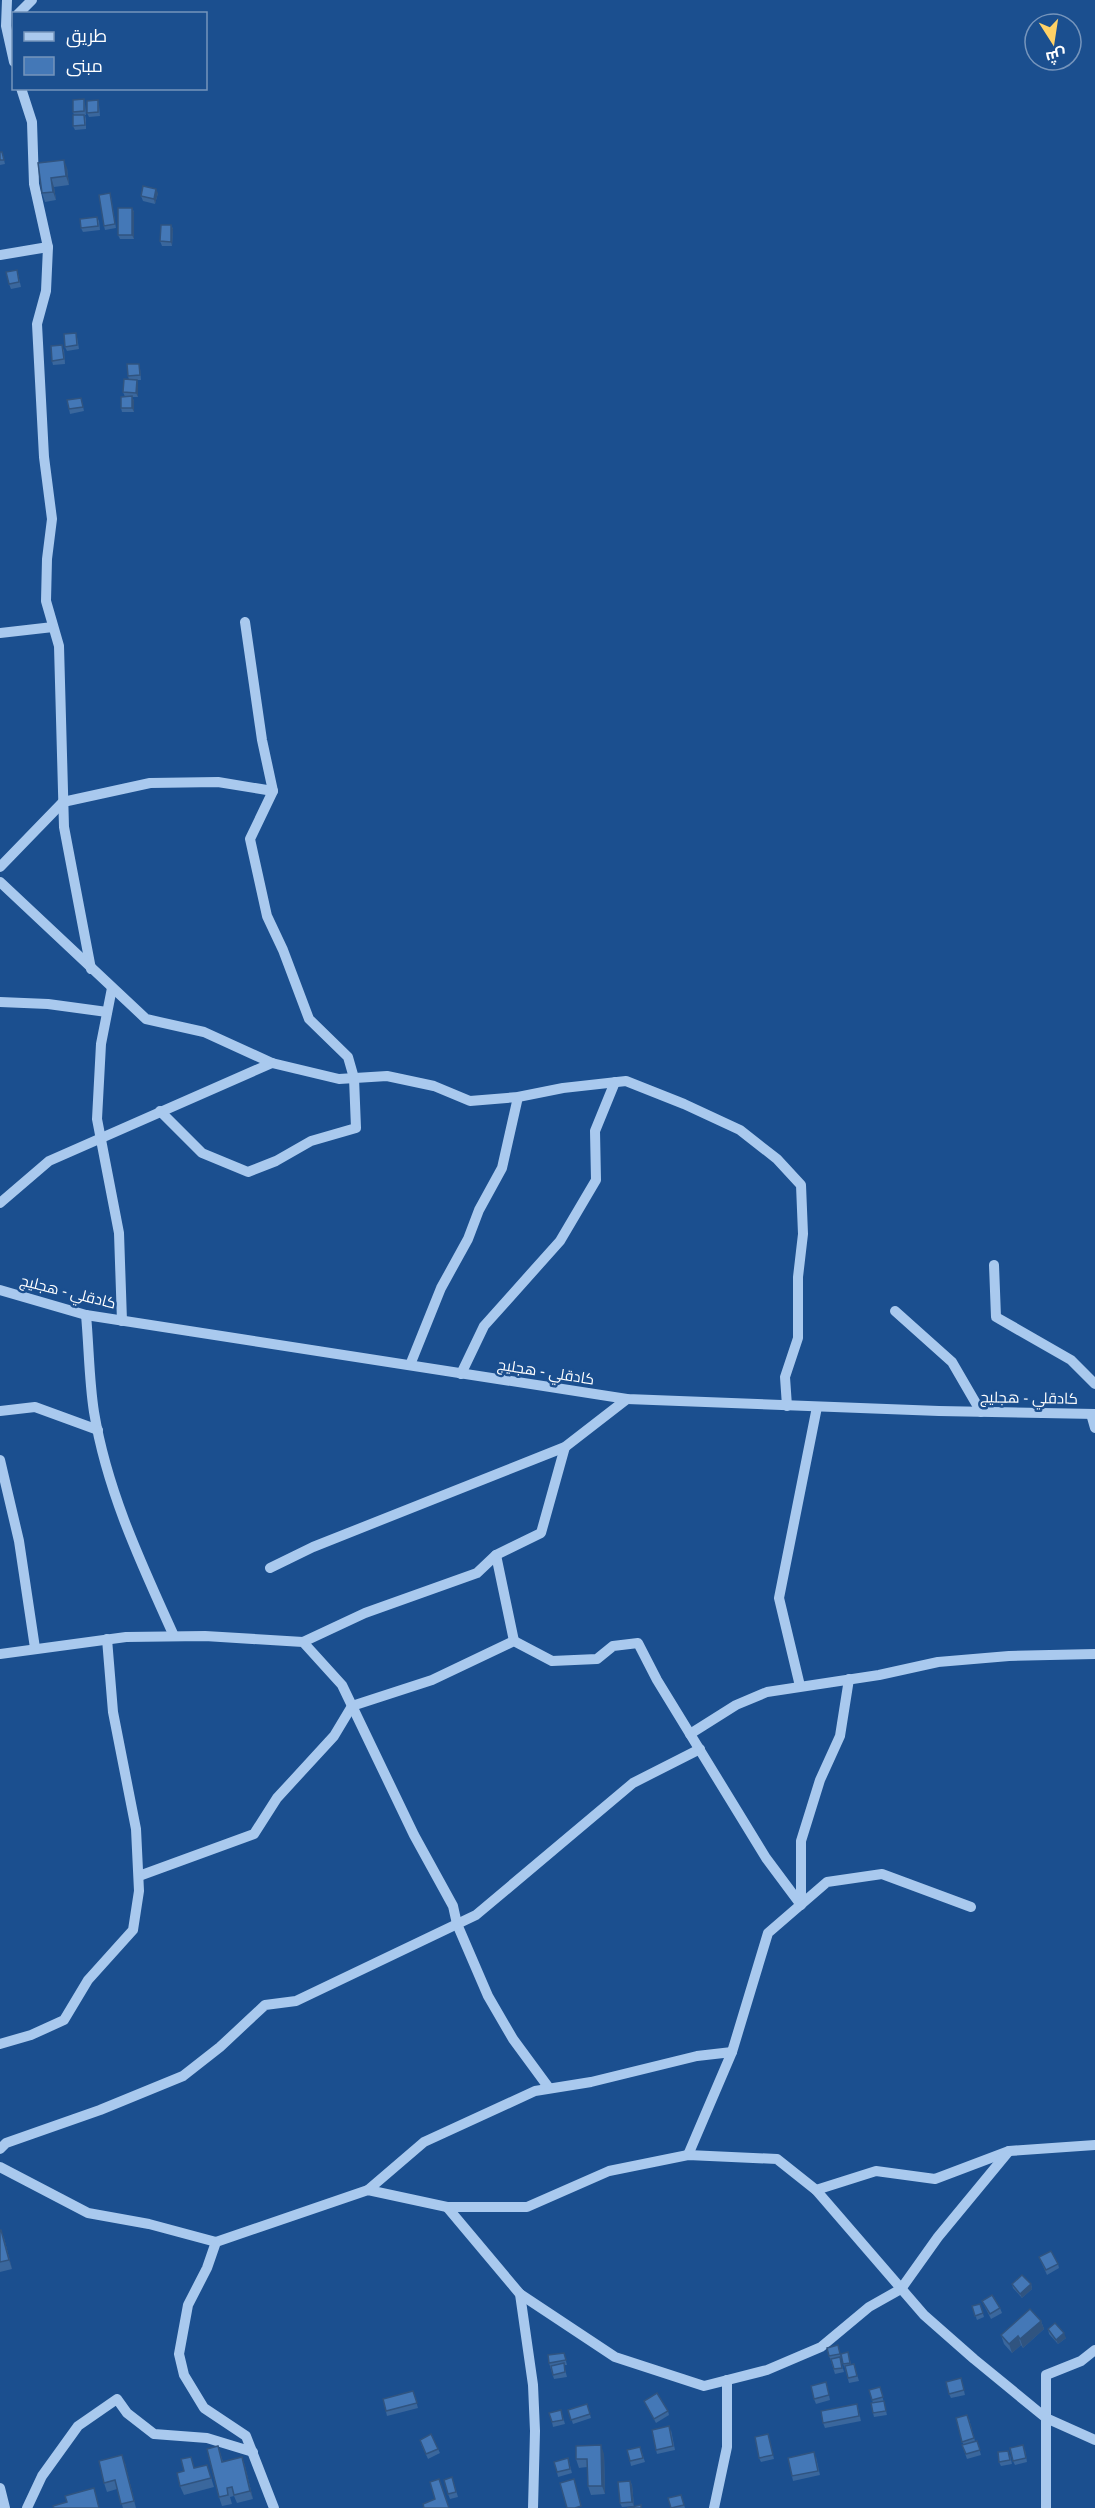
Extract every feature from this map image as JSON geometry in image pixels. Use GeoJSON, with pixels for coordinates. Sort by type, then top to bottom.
{"type":"FeatureCollection","features":[{"type":"Feature","properties":{"kind":"street"},"geometry":{"type":"LineString","coordinates":[[7,0],[6,25],[12,53]]}},
{"type":"Feature","properties":{"kind":"street"},"geometry":{"type":"LineString","coordinates":[[20,12],[32,0]]}},
{"type":"Feature","properties":{"kind":"street"},"geometry":{"type":"LineString","coordinates":[[22,90],[32,122],[34,184],[48,247],[46,291],[38,324],[44,458],[52,519],[47,559],[46,601],[58,646],[64,827],[91,969]]}},
{"type":"Feature","properties":{"kind":"street"},"geometry":{"type":"LineString","coordinates":[[0,255],[48,247]]}},
{"type":"Feature","properties":{"kind":"street"},"geometry":{"type":"LineString","coordinates":[[160,1111],[202,1154],[248,1172],[276,1161],[311,1141],[357,1128],[354,1078],[348,1057],[309,1019],[283,950],[267,916],[250,839],[273,791],[262,740],[245,622]]}},
{"type":"Feature","properties":{"kind":"street"},"geometry":{"type":"LineString","coordinates":[[0,633],[53,627]]}},
{"type":"Feature","properties":{"kind":"street"},"geometry":{"type":"LineString","coordinates":[[0,867],[63,802],[150,783],[218,782],[273,791]]}},
{"type":"Feature","properties":{"kind":"street"},"geometry":{"type":"LineString","coordinates":[[0,882],[146,1019],[204,1032],[272,1063],[339,1079],[387,1076],[434,1086],[470,1101],[518,1097],[562,1088],[626,1081],[740,1130],[777,1159],[801,1185],[803,1234],[798,1277],[798,1338],[785,1377],[787,1406]]}},
{"type":"Feature","properties":{"kind":"street"},"geometry":{"type":"LineString","coordinates":[[112,988],[101,1044],[97,1119],[119,1233],[122,1321]]}},
{"type":"Feature","properties":{"kind":"street"},"geometry":{"type":"LineString","coordinates":[[0,1002],[48,1004],[107,1012]]}},
{"type":"Feature","properties":{"kind":"street"},"geometry":{"type":"LineString","coordinates":[[0,1203],[49,1161],[272,1063]]}},
{"type":"Feature","properties":{"kind":"street"},"geometry":{"type":"LineString","coordinates":[[461,1374],[484,1326],[560,1241],[596,1180],[596,1131],[615,1082]]}},
{"type":"Feature","properties":{"kind":"street"},"geometry":{"type":"LineString","coordinates":[[410,1365],[441,1288],[468,1239],[479,1210],[502,1168],[518,1097]]}},
{"type":"Feature","properties":{"kind":"street"},"geometry":{"type":"LineString","coordinates":[[994,1265],[996,1317],[1071,1360],[1095,1384]]}},
{"type":"Feature","properties":{"kind":"street","name":"كادقلي - هجليج"},"geometry":{"type":"LineString","coordinates":[[0,1290],[86,1315],[627,1399],[818,1407],[1093,1414]]}},
{"type":"Feature","properties":{"kind":"street"},"geometry":{"type":"LineString","coordinates":[[895,1311],[952,1362],[981,1412]]}},
{"type":"Feature","properties":{"kind":"street"},"geometry":{"type":"LineString","coordinates":[[86,1315],[94,1410],[114,1493],[131,1541],[174,1636]]}},
{"type":"Feature","properties":{"kind":"street"},"geometry":{"type":"LineString","coordinates":[[270,1568],[313,1547],[495,1477],[565,1447],[627,1399]]}},
{"type":"Feature","properties":{"kind":"street"},"geometry":{"type":"LineString","coordinates":[[0,1411],[35,1407],[98,1430]]}},
{"type":"Feature","properties":{"kind":"street"},"geometry":{"type":"LineString","coordinates":[[800,1686],[779,1598],[818,1407]]}},
{"type":"Feature","properties":{"kind":"street"},"geometry":{"type":"LineString","coordinates":[[1093,1414],[1095,1428]]}},
{"type":"Feature","properties":{"kind":"street"},"geometry":{"type":"LineString","coordinates":[[0,1654],[107,1639],[174,1636],[303,1642],[364,1613],[477,1573],[496,1555],[542,1533],[565,1447]]}},
{"type":"Feature","properties":{"kind":"street"},"geometry":{"type":"LineString","coordinates":[[0,1460],[19,1541],[35,1648]]}},
{"type":"Feature","properties":{"kind":"street"},"geometry":{"type":"LineString","coordinates":[[496,1555],[514,1641]]}},
{"type":"Feature","properties":{"kind":"street"},"geometry":{"type":"LineString","coordinates":[[0,2044],[31,2035],[64,2020],[88,1980],[133,1930],[139,1891],[136,1829],[113,1712],[107,1639]]}},
{"type":"Feature","properties":{"kind":"street"},"geometry":{"type":"LineString","coordinates":[[139,1876],[254,1834],[277,1798],[334,1736],[352,1706],[432,1680],[514,1641]]}},
{"type":"Feature","properties":{"kind":"street"},"geometry":{"type":"LineString","coordinates":[[514,1641],[552,1660],[597,1659],[613,1646],[638,1643],[690,1734],[766,1858],[801,1905]]}},
{"type":"Feature","properties":{"kind":"street"},"geometry":{"type":"LineString","coordinates":[[303,1642],[342,1684],[414,1835],[453,1906],[457,1924],[488,1996],[513,2039],[549,2088]]}},
{"type":"Feature","properties":{"kind":"street"},"geometry":{"type":"LineString","coordinates":[[690,1734],[736,1705],[767,1692],[879,1676],[938,1662],[1009,1656],[1095,1654]]}},
{"type":"Feature","properties":{"kind":"street"},"geometry":{"type":"LineString","coordinates":[[801,1905],[801,1841],[820,1780],[840,1736],[849,1679]]}},
{"type":"Feature","properties":{"kind":"street"},"geometry":{"type":"LineString","coordinates":[[0,2149],[6,2143],[100,2110],[183,2076],[220,2047],[266,2005],[296,2001],[476,1915],[633,1783],[700,1749]]}},
{"type":"Feature","properties":{"kind":"street"},"geometry":{"type":"LineString","coordinates":[[688,2155],[732,2052],[768,1933],[827,1882],[882,1874],[971,1907]]}},
{"type":"Feature","properties":{"kind":"street"},"geometry":{"type":"LineString","coordinates":[[0,2168],[88,2213],[149,2224],[216,2242],[368,2190],[424,2142],[535,2091],[636,2073],[697,2056],[732,2052]]}},
{"type":"Feature","properties":{"kind":"street"},"geometry":{"type":"LineString","coordinates":[[816,2190],[876,2171],[935,2179],[1009,2151],[1095,2145]]}},
{"type":"Feature","properties":{"kind":"street"},"geometry":{"type":"LineString","coordinates":[[447,2207],[520,2294],[615,2357],[704,2386],[766,2370],[821,2347],[868,2307],[901,2289],[938,2237],[1009,2151]]}},
{"type":"Feature","properties":{"kind":"street"},"geometry":{"type":"LineString","coordinates":[[368,2190],[447,2207],[527,2207],[609,2171],[688,2155],[777,2159],[816,2190],[924,2315],[1046,2418],[1095,2440]]}},
{"type":"Feature","properties":{"kind":"street"},"geometry":{"type":"LineString","coordinates":[[216,2242],[207,2268],[188,2305],[179,2354],[183,2375],[204,2408],[246,2436],[274,2508]]}},
{"type":"Feature","properties":{"kind":"street"},"geometry":{"type":"LineString","coordinates":[[520,2294],[533,2385],[535,2430],[533,2508]]}},
{"type":"Feature","properties":{"kind":"street"},"geometry":{"type":"LineString","coordinates":[[1046,2508],[1046,2375],[1081,2361],[1095,2350]]}},
{"type":"Feature","properties":{"kind":"street"},"geometry":{"type":"LineString","coordinates":[[714,2508],[727,2447],[727,2380]]}},
{"type":"Feature","properties":{"kind":"street"},"geometry":{"type":"LineString","coordinates":[[27,2508],[42,2476],[78,2426],[117,2399],[127,2413],[154,2434],[207,2438],[253,2452]]}},
{"type":"Feature","properties":{"kind":"street"},"geometry":{"type":"LineString","coordinates":[[0,2488],[5,2508]]}},
{"type":"Feature","properties":{"kind":"building"},"geometry":{"type":"Polygon","coordinates":[[[84,99],[84,111],[73,112],[73,100],[84,99]]]}},
{"type":"Feature","properties":{"kind":"building"},"geometry":{"type":"Polygon","coordinates":[[[98,100],[98,112],[87,113],[87,101],[98,100]]]}},
{"type":"Feature","properties":{"kind":"building"},"geometry":{"type":"Polygon","coordinates":[[[73,115],[84,115],[85,125],[73,126],[73,115]]]}},
{"type":"Feature","properties":{"kind":"building"},"geometry":{"type":"Polygon","coordinates":[[[0,152],[2,152],[4,160],[0,160],[0,152]]]}},
{"type":"Feature","properties":{"kind":"building"},"geometry":{"type":"Polygon","coordinates":[[[64,160],[66,176],[51,178],[53,192],[42,193],[38,163],[64,160]]]}},
{"type":"Feature","properties":{"kind":"building"},"geometry":{"type":"Polygon","coordinates":[[[143,186],[156,189],[154,199],[141,196],[143,186]]]}},
{"type":"Feature","properties":{"kind":"building"},"geometry":{"type":"Polygon","coordinates":[[[110,193],[115,224],[104,226],[99,195],[110,193]]]}},
{"type":"Feature","properties":{"kind":"building"},"geometry":{"type":"Polygon","coordinates":[[[118,208],[132,208],[132,235],[118,235],[118,208]]]}},
{"type":"Feature","properties":{"kind":"building"},"geometry":{"type":"Polygon","coordinates":[[[97,217],[98,226],[81,228],[80,219],[97,217]]]}},
{"type":"Feature","properties":{"kind":"building"},"geometry":{"type":"Polygon","coordinates":[[[161,225],[171,225],[171,242],[160,241],[161,225]]]}},
{"type":"Feature","properties":{"kind":"building"},"geometry":{"type":"Polygon","coordinates":[[[17,270],[19,282],[9,284],[6,272],[17,270]]]}},
{"type":"Feature","properties":{"kind":"building"},"geometry":{"type":"Polygon","coordinates":[[[76,333],[77,345],[65,347],[64,334],[76,333]]]}},
{"type":"Feature","properties":{"kind":"building"},"geometry":{"type":"Polygon","coordinates":[[[62,345],[64,359],[52,361],[51,346],[62,345]]]}},
{"type":"Feature","properties":{"kind":"building"},"geometry":{"type":"Polygon","coordinates":[[[127,364],[139,364],[140,375],[128,376],[127,364]]]}},
{"type":"Feature","properties":{"kind":"building"},"geometry":{"type":"Polygon","coordinates":[[[124,379],[137,380],[136,393],[123,392],[124,379]]]}},
{"type":"Feature","properties":{"kind":"building"},"geometry":{"type":"Polygon","coordinates":[[[132,396],[132,408],[121,408],[121,397],[132,396]]]}},
{"type":"Feature","properties":{"kind":"building"},"geometry":{"type":"Polygon","coordinates":[[[81,398],[83,407],[69,409],[67,400],[81,398]]]}},
{"type":"Feature","properties":{"kind":"building"},"geometry":{"type":"Polygon","coordinates":[[[0,2230],[9,2260],[0,2262],[0,2230]]]}},
{"type":"Feature","properties":{"kind":"building"},"geometry":{"type":"Polygon","coordinates":[[[1051,2251],[1058,2264],[1046,2270],[1039,2257],[1051,2251]]]}},
{"type":"Feature","properties":{"kind":"building"},"geometry":{"type":"Polygon","coordinates":[[[1022,2275],[1031,2284],[1020,2294],[1012,2284],[1022,2275]]]}},
{"type":"Feature","properties":{"kind":"building"},"geometry":{"type":"Polygon","coordinates":[[[992,2295],[1000,2308],[990,2314],[982,2301],[992,2295]]]}},
{"type":"Feature","properties":{"kind":"building"},"geometry":{"type":"Polygon","coordinates":[[[980,2304],[983,2313],[975,2316],[972,2306],[980,2304]]]}},
{"type":"Feature","properties":{"kind":"building"},"geometry":{"type":"Polygon","coordinates":[[[1030,2309],[1041,2321],[1020,2339],[1018,2336],[1009,2344],[1001,2335],[1030,2309]]]}},
{"type":"Feature","properties":{"kind":"building"},"geometry":{"type":"Polygon","coordinates":[[[1055,2323],[1064,2333],[1056,2340],[1048,2329],[1055,2323]]]}},
{"type":"Feature","properties":{"kind":"building"},"geometry":{"type":"Polygon","coordinates":[[[838,2345],[840,2354],[829,2356],[827,2348],[838,2345]]]}},
{"type":"Feature","properties":{"kind":"building"},"geometry":{"type":"Polygon","coordinates":[[[848,2352],[850,2363],[843,2364],[841,2354],[848,2352]]]}},
{"type":"Feature","properties":{"kind":"building"},"geometry":{"type":"Polygon","coordinates":[[[564,2353],[566,2360],[549,2363],[548,2355],[564,2353]]]}},
{"type":"Feature","properties":{"kind":"building"},"geometry":{"type":"Polygon","coordinates":[[[840,2357],[842,2368],[834,2369],[831,2359],[840,2357]]]}},
{"type":"Feature","properties":{"kind":"building"},"geometry":{"type":"Polygon","coordinates":[[[564,2363],[565,2372],[553,2375],[551,2366],[564,2363]]]}},
{"type":"Feature","properties":{"kind":"building"},"geometry":{"type":"Polygon","coordinates":[[[854,2364],[857,2376],[848,2378],[845,2366],[854,2364]]]}},
{"type":"Feature","properties":{"kind":"building"},"geometry":{"type":"Polygon","coordinates":[[[961,2378],[964,2390],[949,2394],[946,2382],[961,2378]]]}},
{"type":"Feature","properties":{"kind":"building"},"geometry":{"type":"Polygon","coordinates":[[[826,2382],[829,2395],[814,2399],[811,2386],[826,2382]]]}},
{"type":"Feature","properties":{"kind":"building"},"geometry":{"type":"Polygon","coordinates":[[[880,2387],[883,2397],[872,2400],[869,2390],[880,2387]]]}},
{"type":"Feature","properties":{"kind":"building"},"geometry":{"type":"Polygon","coordinates":[[[413,2391],[417,2403],[386,2411],[383,2399],[413,2391]]]}},
{"type":"Feature","properties":{"kind":"building"},"geometry":{"type":"Polygon","coordinates":[[[657,2393],[668,2411],[654,2419],[644,2401],[657,2393]]]}},
{"type":"Feature","properties":{"kind":"building"},"geometry":{"type":"Polygon","coordinates":[[[884,2401],[886,2411],[873,2413],[871,2403],[884,2401]]]}},
{"type":"Feature","properties":{"kind":"building"},"geometry":{"type":"Polygon","coordinates":[[[587,2404],[590,2414],[571,2420],[568,2410],[587,2404]]]}},
{"type":"Feature","properties":{"kind":"building"},"geometry":{"type":"Polygon","coordinates":[[[857,2404],[859,2416],[823,2423],[821,2411],[857,2404]]]}},
{"type":"Feature","properties":{"kind":"building"},"geometry":{"type":"Polygon","coordinates":[[[561,2410],[563,2420],[552,2422],[549,2413],[561,2410]]]}},
{"type":"Feature","properties":{"kind":"building"},"geometry":{"type":"Polygon","coordinates":[[[967,2415],[974,2438],[962,2442],[956,2418],[967,2415]]]}},
{"type":"Feature","properties":{"kind":"building"},"geometry":{"type":"Polygon","coordinates":[[[669,2426],[673,2446],[656,2450],[652,2430],[669,2426]]]}},
{"type":"Feature","properties":{"kind":"building"},"geometry":{"type":"Polygon","coordinates":[[[431,2434],[438,2449],[426,2454],[420,2440],[431,2434]]]}},
{"type":"Feature","properties":{"kind":"building"},"geometry":{"type":"Polygon","coordinates":[[[768,2434],[773,2455],[759,2458],[755,2437],[768,2434]]]}},
{"type":"Feature","properties":{"kind":"building"},"geometry":{"type":"Polygon","coordinates":[[[977,2441],[980,2450],[966,2454],[962,2445],[977,2441]]]}},
{"type":"Feature","properties":{"kind":"building"},"geometry":{"type":"Polygon","coordinates":[[[601,2445],[602,2486],[588,2486],[587,2459],[576,2459],[576,2446],[601,2445]]]}},
{"type":"Feature","properties":{"kind":"building"},"geometry":{"type":"Polygon","coordinates":[[[1023,2445],[1026,2458],[1013,2461],[1010,2448],[1023,2445]]]}},
{"type":"Feature","properties":{"kind":"building"},"geometry":{"type":"Polygon","coordinates":[[[218,2446],[222,2462],[242,2457],[250,2491],[234,2495],[232,2487],[227,2488],[228,2495],[219,2497],[207,2449],[218,2446]]]}},
{"type":"Feature","properties":{"kind":"building"},"geometry":{"type":"Polygon","coordinates":[[[640,2447],[643,2458],[630,2461],[627,2450],[640,2447]]]}},
{"type":"Feature","properties":{"kind":"building"},"geometry":{"type":"Polygon","coordinates":[[[1008,2451],[1010,2460],[999,2462],[998,2452],[1008,2451]]]}},
{"type":"Feature","properties":{"kind":"building"},"geometry":{"type":"Polygon","coordinates":[[[814,2452],[818,2471],[792,2476],[788,2458],[814,2452]]]}},
{"type":"Feature","properties":{"kind":"building"},"geometry":{"type":"Polygon","coordinates":[[[122,2455],[134,2501],[121,2504],[115,2480],[104,2483],[99,2461],[122,2455]]]}},
{"type":"Feature","properties":{"kind":"building"},"geometry":{"type":"Polygon","coordinates":[[[191,2457],[194,2468],[207,2465],[211,2478],[180,2486],[177,2473],[184,2471],[181,2459],[191,2457]]]}},
{"type":"Feature","properties":{"kind":"building"},"geometry":{"type":"Polygon","coordinates":[[[568,2458],[570,2469],[557,2472],[554,2462],[568,2458]]]}},
{"type":"Feature","properties":{"kind":"building"},"geometry":{"type":"Polygon","coordinates":[[[452,2477],[456,2492],[448,2494],[444,2480],[452,2477]]]}},
{"type":"Feature","properties":{"kind":"building"},"geometry":{"type":"Polygon","coordinates":[[[439,2479],[449,2508],[424,2508],[423,2504],[435,2499],[430,2482],[439,2479]]]}},
{"type":"Feature","properties":{"kind":"building"},"geometry":{"type":"Polygon","coordinates":[[[574,2479],[581,2506],[567,2508],[560,2483],[574,2479]]]}},
{"type":"Feature","properties":{"kind":"building"},"geometry":{"type":"Polygon","coordinates":[[[630,2481],[632,2502],[620,2503],[618,2482],[630,2481]]]}},
{"type":"Feature","properties":{"kind":"building"},"geometry":{"type":"Polygon","coordinates":[[[94,2488],[99,2508],[54,2508],[53,2506],[67,2502],[65,2496],[94,2488]]]}},
{"type":"Feature","properties":{"kind":"building"},"geometry":{"type":"Polygon","coordinates":[[[681,2495],[684,2505],[671,2508],[668,2498],[681,2495]]]}}]}
